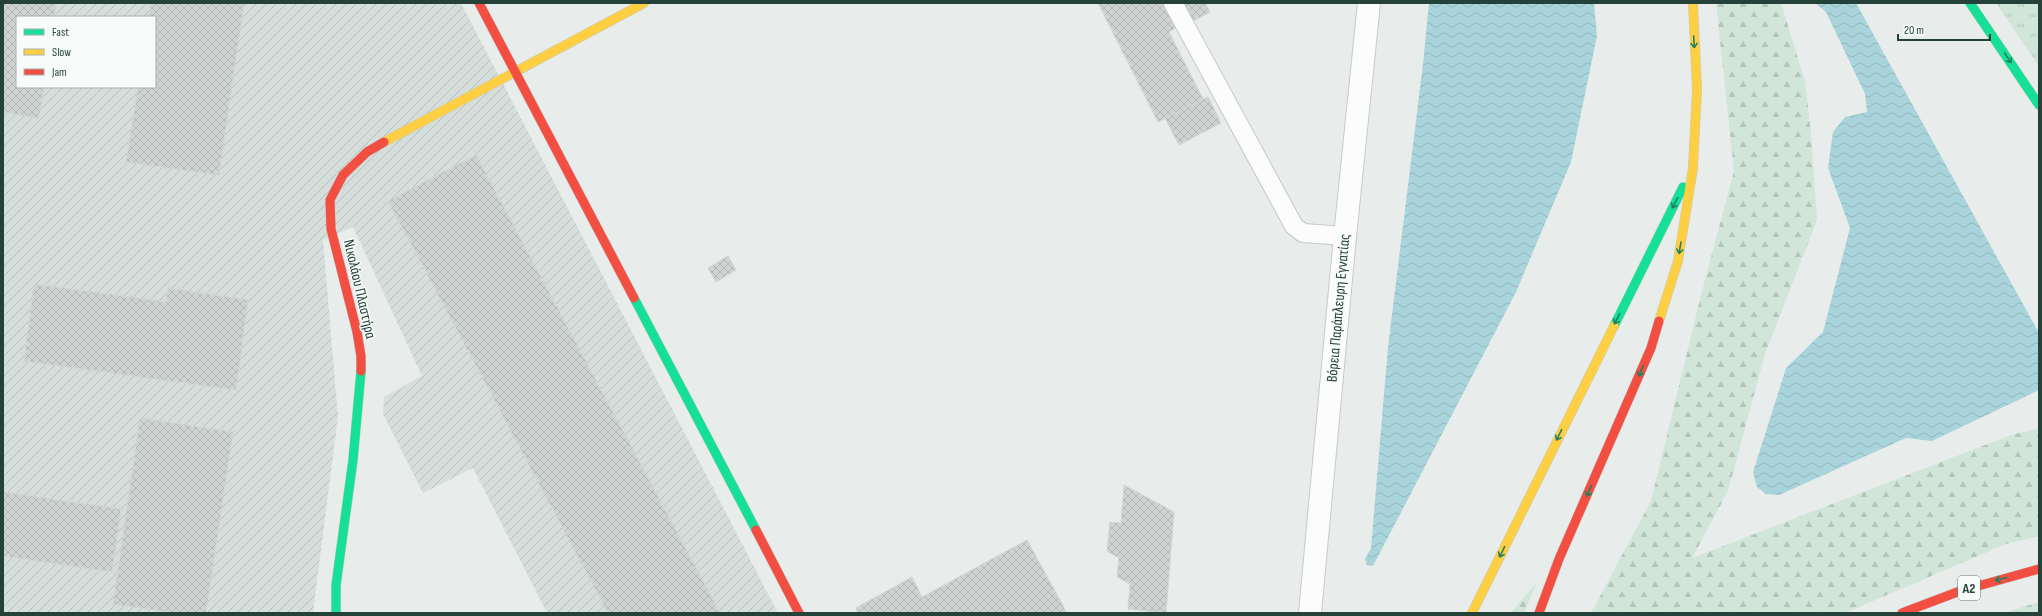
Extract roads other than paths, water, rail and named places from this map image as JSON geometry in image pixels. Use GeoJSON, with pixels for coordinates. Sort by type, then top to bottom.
{"type":"FeatureCollection","features":[{"type":"Feature","properties":{"kind":"main road"},"geometry":{"type":"LineString","coordinates":[[479,3],[799,613]]}},
{"type":"Feature","properties":{"kind":"main road","name":"Νικολάου Πλαστήρα"},"geometry":{"type":"LineString","coordinates":[[336,613],[336,585],[358,415],[361,356],[357,332],[332,229],[330,200],[343,176],[367,152],[644,3]]}},
{"type":"Feature","properties":{"kind":"main road"},"geometry":{"type":"LineString","coordinates":[[1539,613],[1559,559],[1651,348],[1678,262],[1693,168],[1697,89],[1693,3]]}},
{"type":"Feature","properties":{"kind":"main road"},"geometry":{"type":"LineString","coordinates":[[1970,3],[2039,105]]}},
{"type":"Feature","properties":{"kind":"main road"},"geometry":{"type":"LineString","coordinates":[[1472,613],[1693,168]]}},
{"type":"Feature","properties":{"kind":"main road","name":"Α2"},"geometry":{"type":"LineString","coordinates":[[1902,613],[1960,591],[2039,569]]}},
{"type":"Feature","properties":{"kind":"street","name":"Βόρεια Παράπλευρη Εγνατίας"},"geometry":{"type":"LineString","coordinates":[[1310,613],[1345,236],[1369,3]]}},
{"type":"Feature","properties":{"kind":"lane"},"geometry":{"type":"LineString","coordinates":[[1173,3],[1294,226],[1303,233],[1345,236]]}},
{"type":"Feature","properties":{"kind":"water"},"geometry":{"type":"Polygon","coordinates":[[[1429,3],[1594,3],[1597,36],[1571,162],[1516,292],[1373,566],[1367,565],[1365,559],[1371,548],[1388,347],[1423,64],[1429,3]]]}},
{"type":"Feature","properties":{"kind":"water"},"geometry":{"type":"Polygon","coordinates":[[[1815,3],[1856,3],[2039,333],[2039,390],[1932,441],[1906,438],[1779,495],[1766,494],[1757,487],[1753,472],[1786,368],[1823,332],[1850,228],[1828,168],[1833,132],[1845,117],[1867,112],[1865,94],[1826,12],[1815,3]]]}}]}
